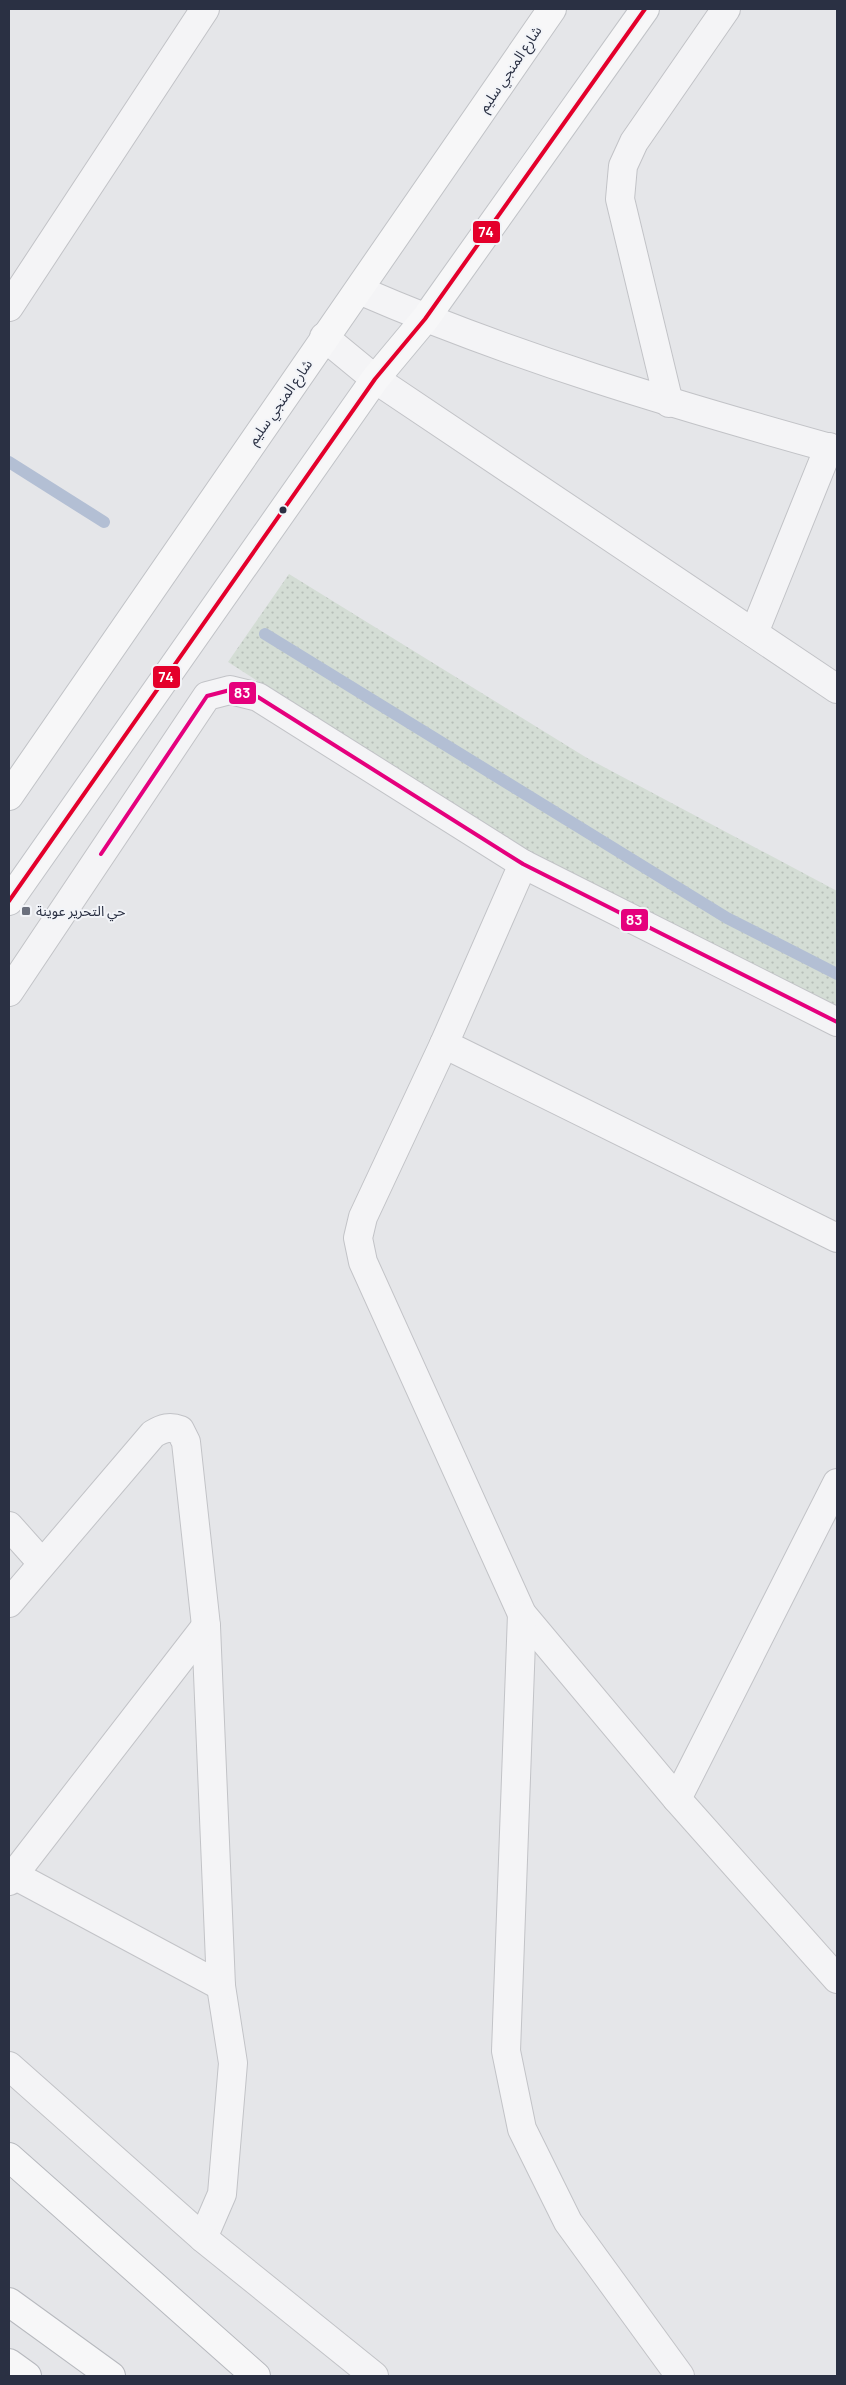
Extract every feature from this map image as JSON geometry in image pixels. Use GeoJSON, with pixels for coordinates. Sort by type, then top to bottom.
{"type":"FeatureCollection","features":[{"type":"Feature","properties":{"kind":"main road","name":"شارع المنجي سليم"},"geometry":{"type":"LineString","coordinates":[[9,796],[552,9]]}},
{"type":"Feature","properties":{"kind":"main road"},"geometry":{"type":"LineString","coordinates":[[9,901],[375,379],[426,319],[645,9]]}},
{"type":"Feature","properties":{"kind":"main road"},"geometry":{"type":"LineString","coordinates":[[9,2158],[256,2376]]}},
{"type":"Feature","properties":{"kind":"main road"},"geometry":{"type":"LineString","coordinates":[[9,2302],[111,2376]]}},
{"type":"Feature","properties":{"kind":"main road"},"geometry":{"type":"LineString","coordinates":[[9,2363],[27,2376]]}},
{"type":"Feature","properties":{"kind":"street"},"geometry":{"type":"LineString","coordinates":[[9,307],[205,9]]}},
{"type":"Feature","properties":{"kind":"street"},"geometry":{"type":"LineString","coordinates":[[669,403],[620,199],[623,166],[634,142],[726,9]]}},
{"type":"Feature","properties":{"kind":"street"},"geometry":{"type":"LineString","coordinates":[[359,290],[426,319],[669,403],[833,449],[754,633]]}},
{"type":"Feature","properties":{"kind":"street"},"geometry":{"type":"LineString","coordinates":[[324,337],[375,379],[837,689]]}},
{"type":"Feature","properties":{"kind":"street"},"geometry":{"type":"LineString","coordinates":[[9,992],[207,696],[230,690],[258,697],[523,864],[837,1022]]}},
{"type":"Feature","properties":{"kind":"street"},"geometry":{"type":"LineString","coordinates":[[523,864],[444,1044],[363,1217],[358,1238],[363,1262],[522,1614],[677,1799],[837,1979]]}},
{"type":"Feature","properties":{"kind":"street"},"geometry":{"type":"LineString","coordinates":[[444,1044],[837,1238]]}},
{"type":"Feature","properties":{"kind":"street"},"geometry":{"type":"LineString","coordinates":[[9,1603],[153,1434],[162,1428],[180,1430],[186,1442],[206,1626],[220,1986],[233,2063],[222,2194],[203,2238]]}},
{"type":"Feature","properties":{"kind":"street"},"geometry":{"type":"LineString","coordinates":[[677,1799],[837,1483]]}},
{"type":"Feature","properties":{"kind":"street"},"geometry":{"type":"LineString","coordinates":[[9,1526],[42,1563]]}},
{"type":"Feature","properties":{"kind":"street"},"geometry":{"type":"LineString","coordinates":[[522,1614],[506,2051],[522,2129],[568,2222],[680,2376]]}},
{"type":"Feature","properties":{"kind":"street"},"geometry":{"type":"LineString","coordinates":[[206,1626],[11,1878],[220,1986]]}},
{"type":"Feature","properties":{"kind":"street"},"geometry":{"type":"LineString","coordinates":[[9,2066],[203,2238],[374,2376]]}},
{"type":"Feature","properties":{"kind":"shaded area"},"geometry":{"type":"Polygon","coordinates":[[[289,574],[587,758],[837,891],[837,1010],[543,865],[228,662],[289,574]]]}},
{"type":"Feature","properties":{"kind":"waterway"},"geometry":{"type":"LineString","coordinates":[[9,462],[104,522]]}},
{"type":"Feature","properties":{"kind":"waterway"},"geometry":{"type":"LineString","coordinates":[[265,634],[727,918],[837,974]]}},
{"type":"Feature","properties":{"kind":"transit line","name":"74"},"geometry":{"type":"LineString","coordinates":[[9,901],[375,379],[425,319],[645,9]]}},
{"type":"Feature","properties":{"kind":"transit line","name":"83"},"geometry":{"type":"LineString","coordinates":[[101,854],[207,696],[230,690],[258,697],[523,864],[837,1022]]}},
{"type":"Feature","properties":{"kind":"place","name":"حي التحرير عوينة"},"geometry":{"type":"Point","coordinates":[26,911]}}]}
